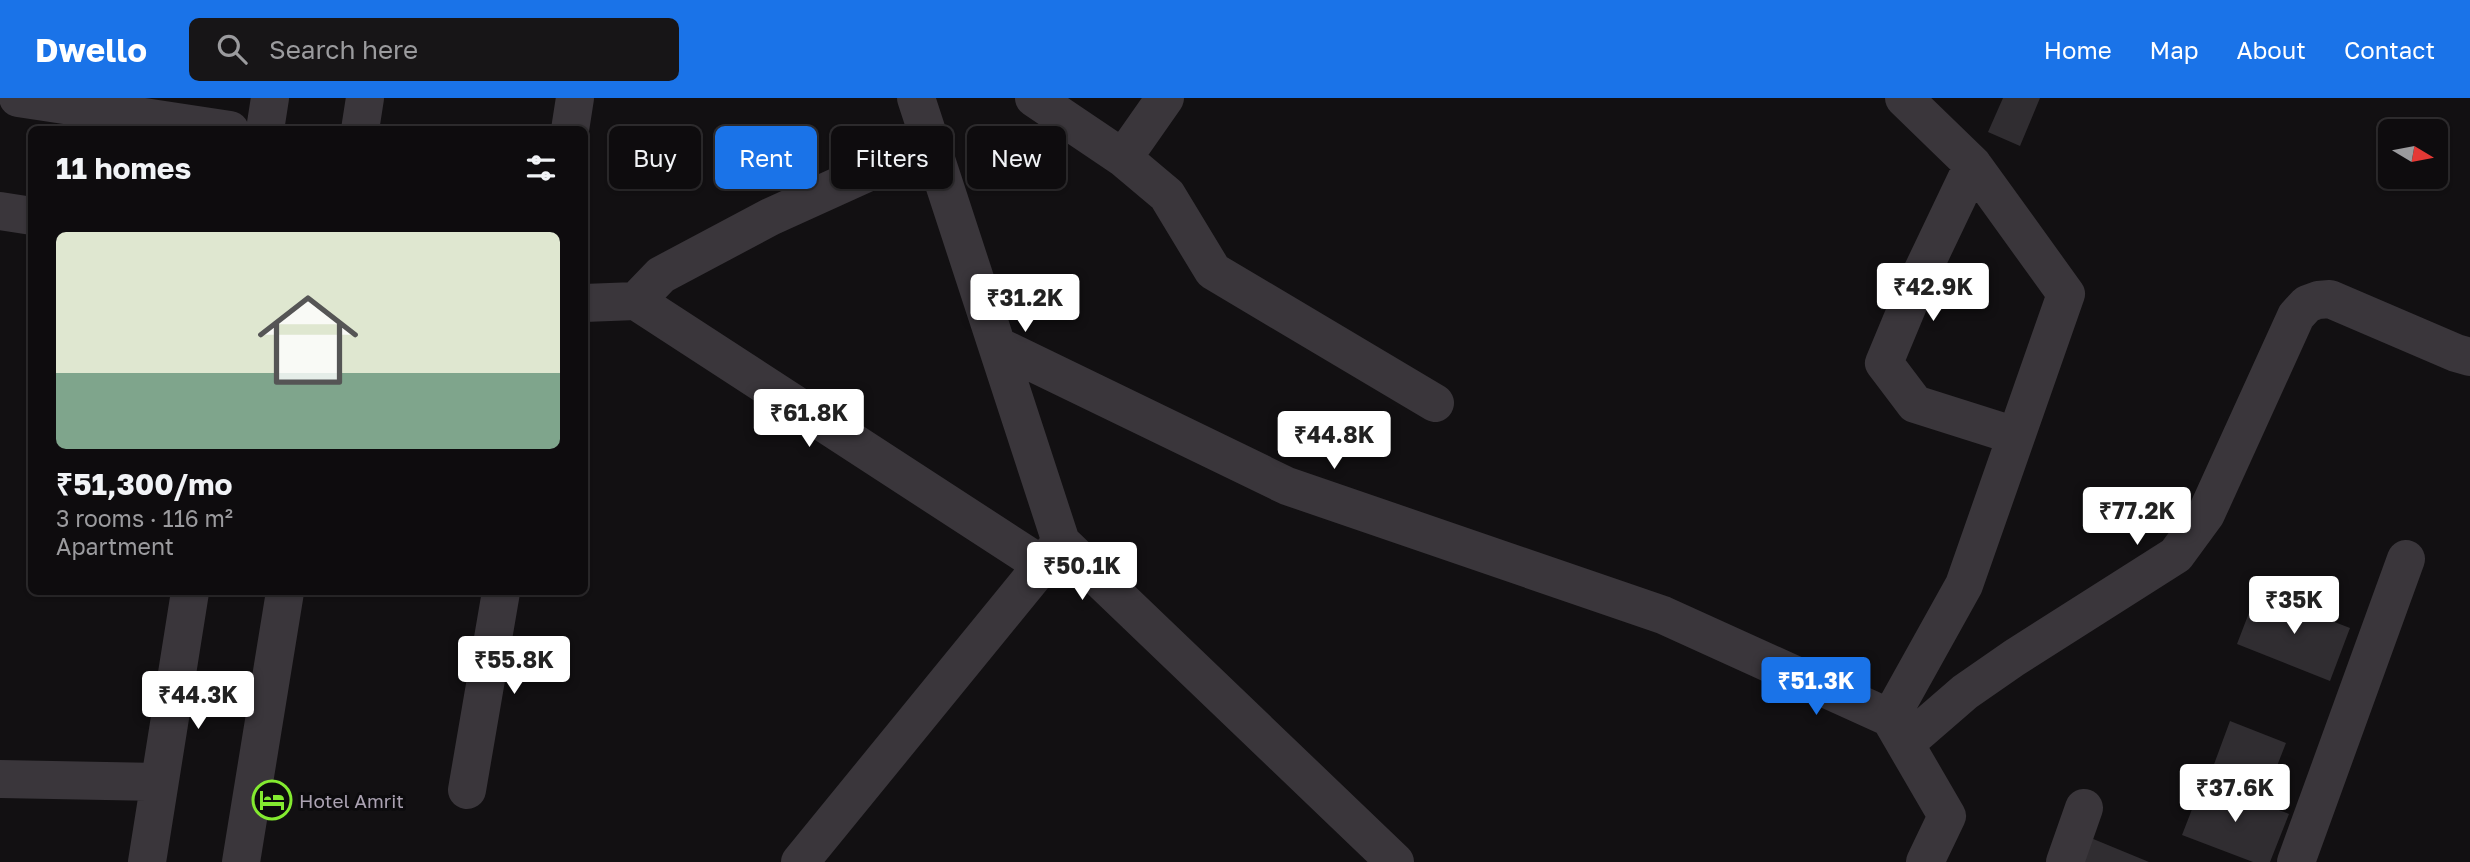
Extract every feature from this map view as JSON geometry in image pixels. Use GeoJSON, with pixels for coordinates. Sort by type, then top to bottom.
{"type":"FeatureCollection","features":[{"type":"Feature","properties":{"kind":"street"},"geometry":{"type":"LineString","coordinates":[[18,98],[204,126]]}},
{"type":"Feature","properties":{"kind":"street"},"geometry":{"type":"LineString","coordinates":[[266,126],[270,98]]}},
{"type":"Feature","properties":{"kind":"street"},"geometry":{"type":"LineString","coordinates":[[360,126],[365,98]]}},
{"type":"Feature","properties":{"kind":"street"},"geometry":{"type":"LineString","coordinates":[[571,126],[575,98]]}},
{"type":"Feature","properties":{"kind":"street"},"geometry":{"type":"LineString","coordinates":[[916,98],[925,126]]}},
{"type":"Feature","properties":{"kind":"street"},"geometry":{"type":"LineString","coordinates":[[1034,98],[1123,158],[1167,195],[1213,271],[1435,402]]}},
{"type":"Feature","properties":{"kind":"street"},"geometry":{"type":"LineString","coordinates":[[1123,158],[1165,98]]}},
{"type":"Feature","properties":{"kind":"street"},"geometry":{"type":"LineString","coordinates":[[1898,731],[1964,585],[2066,294],[1973,164],[1904,98]]}},
{"type":"Feature","properties":{"kind":"street"},"geometry":{"type":"LineString","coordinates":[[1973,164],[1921,274],[1884,363],[1915,404],[2016,436]]}},
{"type":"Feature","properties":{"kind":"street"},"geometry":{"type":"LineString","coordinates":[[636,300],[661,275],[770,217],[832,189]]}},
{"type":"Feature","properties":{"kind":"street"},"geometry":{"type":"LineString","coordinates":[[946,189],[998,346],[1052,553]]}},
{"type":"Feature","properties":{"kind":"street"},"geometry":{"type":"LineString","coordinates":[[0,211],[28,215]]}},
{"type":"Feature","properties":{"kind":"street"},"geometry":{"type":"LineString","coordinates":[[1898,731],[1965,692],[2176,555],[2206,514],[2287,331],[2307,304],[2330,299],[2470,357]]}},
{"type":"Feature","properties":{"kind":"street"},"geometry":{"type":"LineString","coordinates":[[588,303],[636,300],[1052,553],[1395,862]]}},
{"type":"Feature","properties":{"kind":"street"},"geometry":{"type":"LineString","coordinates":[[998,346],[1287,486],[1663,615],[1898,731],[1947,816],[1924,862]]}},
{"type":"Feature","properties":{"kind":"street"},"geometry":{"type":"LineString","coordinates":[[800,862],[1052,553]]}},
{"type":"Feature","properties":{"kind":"street"},"geometry":{"type":"LineString","coordinates":[[2296,862],[2406,559]]}},
{"type":"Feature","properties":{"kind":"street"},"geometry":{"type":"LineString","coordinates":[[147,862],[190,595]]}},
{"type":"Feature","properties":{"kind":"street"},"geometry":{"type":"LineString","coordinates":[[241,862],[285,595]]}},
{"type":"Feature","properties":{"kind":"street"},"geometry":{"type":"LineString","coordinates":[[467,790],[500,595]]}},
{"type":"Feature","properties":{"kind":"street"},"geometry":{"type":"LineString","coordinates":[[0,779],[159,782]]}},
{"type":"Feature","properties":{"kind":"street"},"geometry":{"type":"LineString","coordinates":[[2065,862],[2084,808]]}},
{"type":"Feature","properties":{"kind":"building"},"geometry":{"type":"Polygon","coordinates":[[[2003,98],[2040,98],[2020,146],[1988,132],[2003,98]]]}},
{"type":"Feature","properties":{"kind":"building"},"geometry":{"type":"Polygon","coordinates":[[[2257,592],[2350,628],[2330,681],[2237,644],[2257,592]]]}},
{"type":"Feature","properties":{"kind":"building"},"geometry":{"type":"Polygon","coordinates":[[[2230,721],[2286,743],[2268,789],[2213,767],[2230,721]]]}},
{"type":"Feature","properties":{"kind":"building"},"geometry":{"type":"Polygon","coordinates":[[[2203,781],[2289,814],[2270,862],[2253,862],[2182,835],[2203,781]]]}},
{"type":"Feature","properties":{"kind":"building"},"geometry":{"type":"Polygon","coordinates":[[[2086,836],[2149,862],[2075,862],[2086,836]]]}},
{"type":"Feature","properties":{"kind":"place","name":"Hotel Amrit"},"geometry":{"type":"Point","coordinates":[272,800]}}]}
